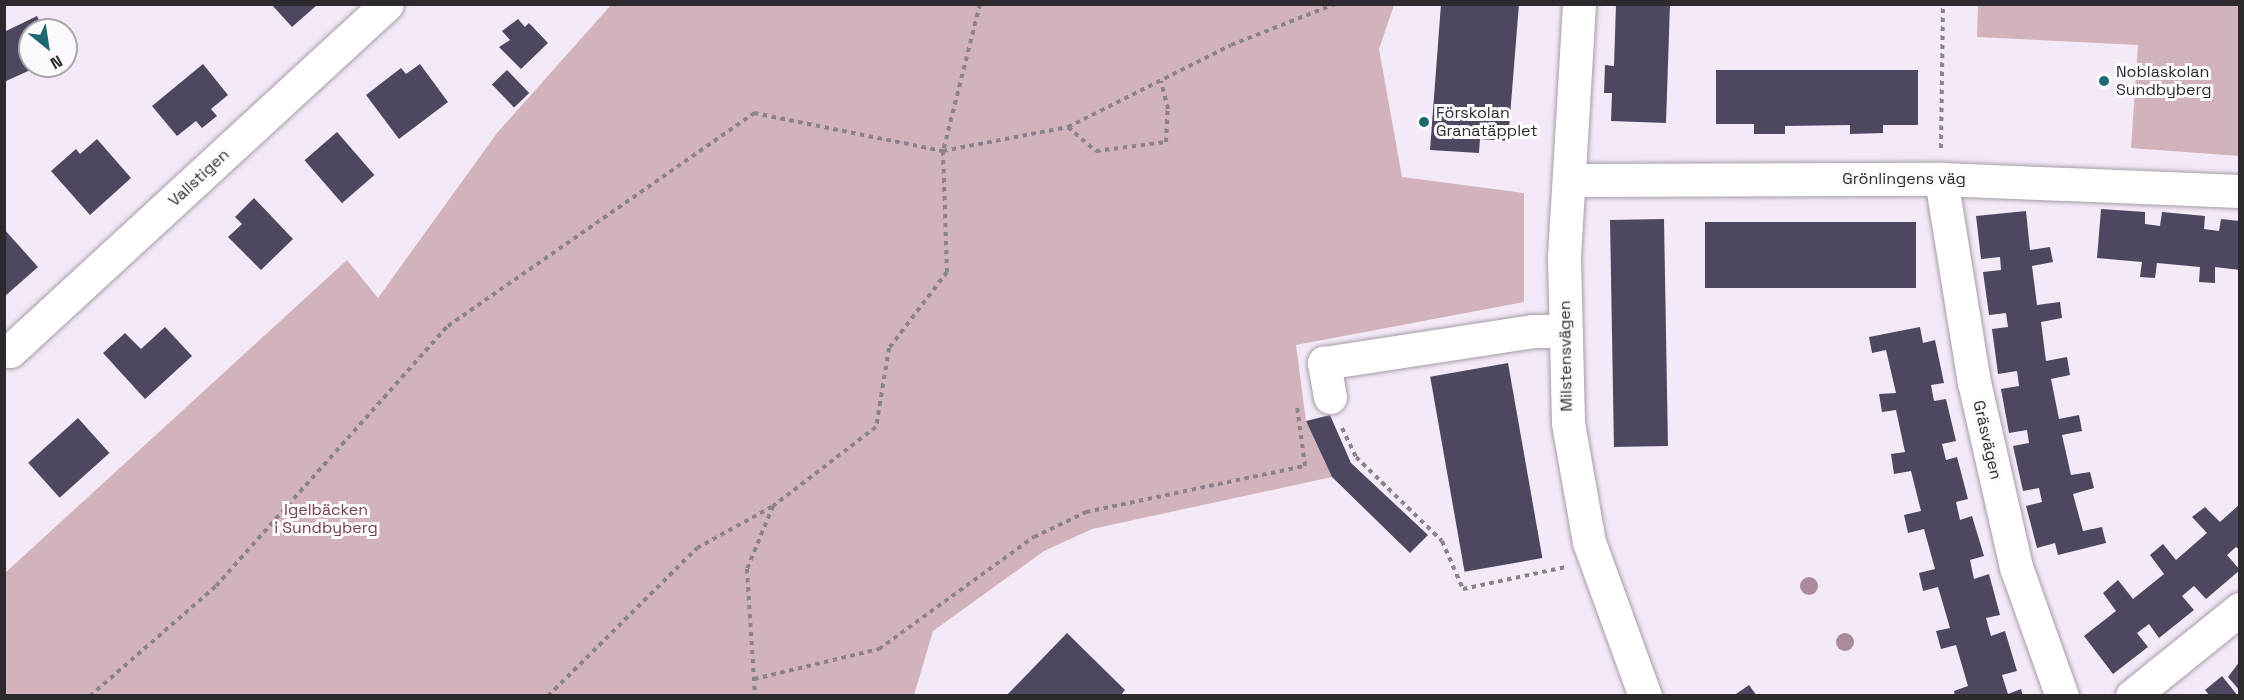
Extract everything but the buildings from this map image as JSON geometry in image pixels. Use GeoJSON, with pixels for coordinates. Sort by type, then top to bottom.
{"type":"FeatureCollection","features":[{"type":"Feature","properties":{"kind":"street","name":"Vallstigen"},"geometry":{"type":"LineString","coordinates":[[6,352],[387,4]]}},
{"type":"Feature","properties":{"kind":"street","name":"Milstensvägen"},"geometry":{"type":"LineString","coordinates":[[1579,4],[1564,258],[1568,423],[1589,542],[1646,696]]}},
{"type":"Feature","properties":{"kind":"street","name":"Grönlingens väg"},"geometry":{"type":"LineString","coordinates":[[1569,180],[1941,178],[2240,191]]}},
{"type":"Feature","properties":{"kind":"street","name":"Gräsvägen"},"geometry":{"type":"LineString","coordinates":[[1941,178],[1974,382],[2016,567],[2062,696]]}},
{"type":"Feature","properties":{"kind":"street"},"geometry":{"type":"LineString","coordinates":[[1330,397],[1324,363],[1533,331],[1566,331]]}},
{"type":"Feature","properties":{"kind":"street"},"geometry":{"type":"LineString","coordinates":[[2132,696],[2240,609]]}},
{"type":"Feature","properties":{"kind":"path"},"geometry":{"type":"LineString","coordinates":[[548,696],[697,548],[773,506],[876,427],[889,348],[947,272],[943,151],[980,4]]}},
{"type":"Feature","properties":{"kind":"path"},"geometry":{"type":"LineString","coordinates":[[90,696],[216,586],[448,326],[754,113],[943,151],[1068,127],[1231,45],[1335,4]]}},
{"type":"Feature","properties":{"kind":"path"},"geometry":{"type":"LineString","coordinates":[[1941,178],[1943,4]]}},
{"type":"Feature","properties":{"kind":"path"},"geometry":{"type":"LineString","coordinates":[[1068,127],[1096,151],[1166,142],[1168,109],[1161,81]]}},
{"type":"Feature","properties":{"kind":"path"},"geometry":{"type":"LineString","coordinates":[[754,679],[879,649],[1034,537],[1086,512],[1305,466],[1296,402],[1330,397],[1356,457],[1442,541],[1463,589],[1568,567]]}},
{"type":"Feature","properties":{"kind":"path"},"geometry":{"type":"LineString","coordinates":[[755,696],[747,569],[773,506]]}},
{"type":"Feature","properties":{"kind":"green space","name":"Igelbäcken i Sundbyberg"},"geometry":{"type":"Polygon","coordinates":[[[611,5],[1394,5],[1379,49],[1402,177],[1524,193],[1524,302],[1296,345],[1306,421],[1332,477],[1092,529],[1044,551],[933,631],[914,695],[5,696],[5,573],[347,260],[378,298],[497,133],[611,5]]]}},
{"type":"Feature","properties":{"kind":"green space"},"geometry":{"type":"Polygon","coordinates":[[[1978,5],[2239,5],[2239,156],[2131,148],[2138,45],[1977,37],[1978,5]]]}},
{"type":"Feature","properties":{"kind":"place","name":"Noblaskolan Sundbyberg"},"geometry":{"type":"Point","coordinates":[2104,81]}},
{"type":"Feature","properties":{"kind":"place","name":"Förskolan Granatäpplet"},"geometry":{"type":"Point","coordinates":[1424,122]}}]}
